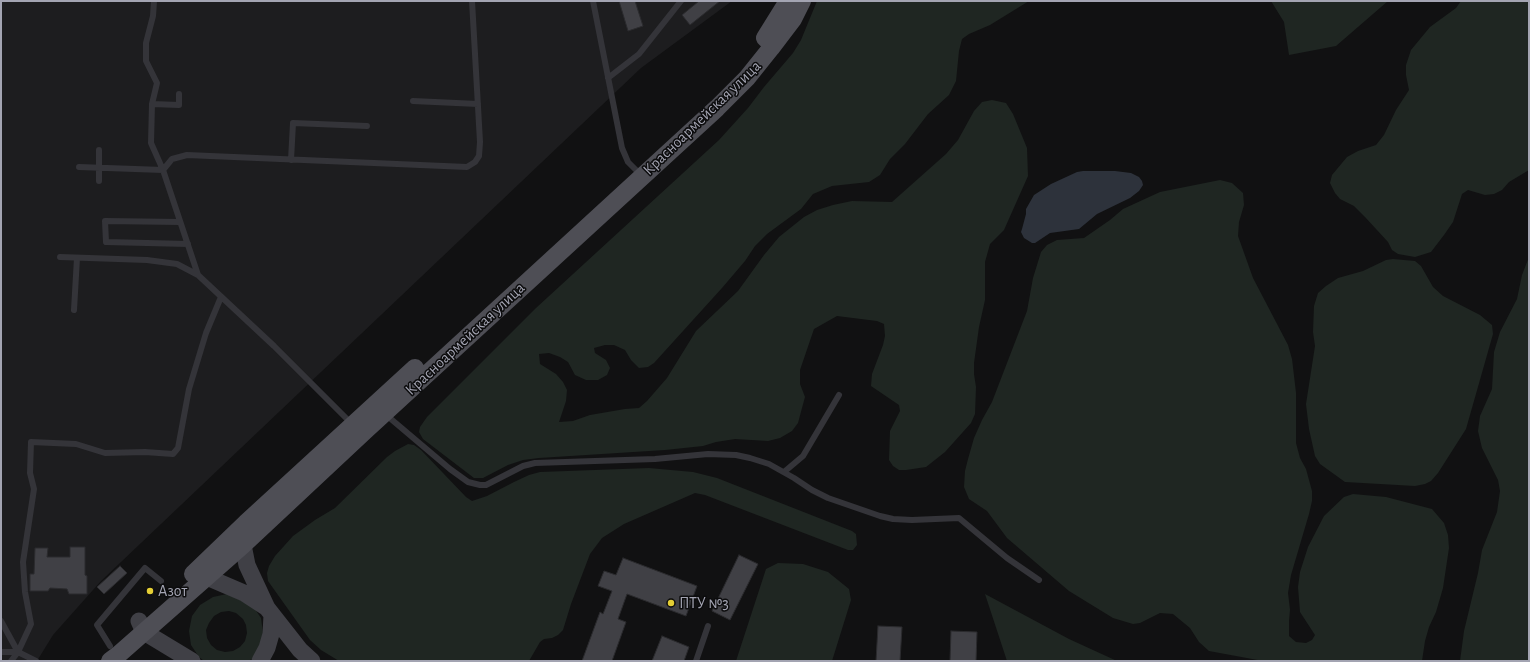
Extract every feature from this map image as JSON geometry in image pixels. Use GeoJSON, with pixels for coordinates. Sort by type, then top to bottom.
{"type":"FeatureCollection","features":[{"type":"Feature","properties":{"kind":"main road","name":"Красноармейская улица"},"geometry":{"type":"LineString","coordinates":[[201,575],[243,545],[358,425],[384,413],[638,172],[687,120],[739,69],[769,32],[788,1]]}},
{"type":"Feature","properties":{"kind":"main road","name":"Красноармейская улица"},"geometry":{"type":"LineString","coordinates":[[201,575],[358,425],[638,172],[717,108],[747,78],[771,48],[793,19],[802,1]]}},
{"type":"Feature","properties":{"kind":"main road"},"geometry":{"type":"LineString","coordinates":[[99,661],[110,654],[201,575]]}},
{"type":"Feature","properties":{"kind":"street"},"geometry":{"type":"LineString","coordinates":[[243,545],[247,565],[269,612],[271,634],[267,648],[260,661]]}},
{"type":"Feature","properties":{"kind":"street"},"geometry":{"type":"LineString","coordinates":[[201,575],[244,593],[269,612],[300,650],[312,661]]}},
{"type":"Feature","properties":{"kind":"street"},"geometry":{"type":"LineString","coordinates":[[142,627],[192,661]]}},
{"type":"Feature","properties":{"kind":"lane"},"geometry":{"type":"LineString","coordinates":[[154,1],[153,16],[146,43],[146,61],[157,83],[152,104],[151,143],[163,170],[198,275]]}},
{"type":"Feature","properties":{"kind":"lane"},"geometry":{"type":"LineString","coordinates":[[163,170],[172,159],[187,155],[467,167],[475,162],[480,156],[472,1]]}},
{"type":"Feature","properties":{"kind":"lane"},"geometry":{"type":"LineString","coordinates":[[593,1],[622,148],[628,162],[638,172]]}},
{"type":"Feature","properties":{"kind":"lane"},"geometry":{"type":"LineString","coordinates":[[608,78],[639,54],[681,1]]}},
{"type":"Feature","properties":{"kind":"lane"},"geometry":{"type":"LineString","coordinates":[[152,104],[179,105],[179,94]]}},
{"type":"Feature","properties":{"kind":"lane"},"geometry":{"type":"LineString","coordinates":[[413,101],[478,104]]}},
{"type":"Feature","properties":{"kind":"lane"},"geometry":{"type":"LineString","coordinates":[[291,160],[293,123],[367,126]]}},
{"type":"Feature","properties":{"kind":"lane"},"geometry":{"type":"LineString","coordinates":[[99,150],[99,181]]}},
{"type":"Feature","properties":{"kind":"lane"},"geometry":{"type":"LineString","coordinates":[[79,167],[163,170]]}},
{"type":"Feature","properties":{"kind":"lane"},"geometry":{"type":"LineString","coordinates":[[180,222],[105,221],[106,242],[188,244]]}},
{"type":"Feature","properties":{"kind":"lane"},"geometry":{"type":"LineString","coordinates":[[60,257],[147,260],[176,264],[198,275],[358,425]]}},
{"type":"Feature","properties":{"kind":"lane"},"geometry":{"type":"LineString","coordinates":[[74,310],[77,258]]}},
{"type":"Feature","properties":{"kind":"lane"},"geometry":{"type":"LineString","coordinates":[[11,661],[18,652],[31,624],[25,592],[23,562],[34,489],[30,473],[31,442],[76,444],[105,453],[145,452],[173,454],[178,448],[189,389],[206,333],[221,297]]}},
{"type":"Feature","properties":{"kind":"lane"},"geometry":{"type":"LineString","coordinates":[[784,472],[803,456],[839,395]]}},
{"type":"Feature","properties":{"kind":"lane"},"geometry":{"type":"LineString","coordinates":[[384,413],[450,469],[468,482],[480,485],[486,485],[523,466],[535,463],[655,459],[708,454],[750,458],[769,464],[828,498],[880,516],[893,519],[912,520],[960,518],[1007,558],[1039,580]]}},
{"type":"Feature","properties":{"kind":"lane"},"geometry":{"type":"LineString","coordinates":[[110,654],[97,625],[145,568],[161,582]]}},
{"type":"Feature","properties":{"kind":"lane"},"geometry":{"type":"LineString","coordinates":[[1,622],[18,652]]}},
{"type":"Feature","properties":{"kind":"lane"},"geometry":{"type":"LineString","coordinates":[[696,661],[708,626]]}},
{"type":"Feature","properties":{"kind":"lane"},"geometry":{"type":"LineString","coordinates":[[1,652],[18,652],[36,661]]}},
{"type":"Feature","properties":{"kind":"shaded area"},"geometry":{"type":"Polygon","coordinates":[[[1,1],[732,1],[641,68],[101,581],[53,635],[37,661],[1,661],[1,1]]]}},
{"type":"Feature","properties":{"kind":"shaded area"},"geometry":{"type":"Polygon","coordinates":[[[817,1],[1029,1],[990,25],[969,34],[962,39],[959,51],[956,81],[949,95],[928,114],[905,144],[890,159],[880,175],[869,182],[832,186],[813,194],[801,209],[767,234],[755,246],[745,261],[722,288],[654,363],[648,367],[639,368],[631,360],[625,350],[614,345],[605,345],[594,348],[595,353],[606,360],[610,368],[607,375],[598,380],[586,380],[575,375],[568,362],[549,353],[539,354],[540,364],[556,374],[563,382],[567,390],[566,401],[559,422],[573,421],[590,415],[639,408],[667,378],[696,331],[738,291],[779,237],[804,217],[817,210],[833,205],[852,201],[892,202],[946,154],[958,140],[974,111],[982,102],[992,100],[1006,103],[1013,114],[1027,148],[1028,176],[1004,230],[990,244],[985,262],[985,300],[979,327],[974,363],[976,387],[975,414],[971,423],[945,452],[926,467],[899,470],[893,466],[889,460],[890,431],[900,411],[899,405],[871,386],[872,374],[885,336],[884,324],[877,321],[837,316],[814,329],[800,370],[800,384],[805,397],[798,423],[792,431],[780,438],[768,441],[735,439],[703,446],[665,450],[523,460],[508,465],[483,478],[474,478],[423,439],[419,432],[420,427],[427,417],[536,308],[719,140],[748,108],[793,53],[801,40],[817,1]]]}},
{"type":"Feature","properties":{"kind":"shaded area"},"geometry":{"type":"Polygon","coordinates":[[[1271,1],[1388,1],[1336,46],[1289,55],[1284,22],[1271,1]]]}},
{"type":"Feature","properties":{"kind":"shaded area"},"geometry":{"type":"Polygon","coordinates":[[[1461,1],[1529,1],[1529,170],[1509,182],[1502,190],[1494,194],[1485,195],[1468,190],[1462,194],[1453,222],[1431,252],[1415,257],[1398,254],[1392,250],[1388,242],[1354,206],[1340,199],[1330,183],[1332,175],[1347,157],[1358,151],[1376,145],[1384,135],[1396,110],[1409,90],[1406,65],[1411,50],[1430,27],[1456,8],[1461,1]]]}},
{"type":"Feature","properties":{"kind":"shaded area"},"geometry":{"type":"Polygon","coordinates":[[[1115,171],[1131,173],[1139,177],[1143,185],[1139,191],[1130,198],[1097,214],[1079,229],[1050,233],[1035,243],[1032,243],[1024,238],[1021,232],[1026,209],[1034,195],[1051,184],[1077,172],[1115,171]]]}},
{"type":"Feature","properties":{"kind":"shaded area"},"geometry":{"type":"Polygon","coordinates":[[[1220,180],[1232,183],[1243,193],[1244,205],[1239,222],[1238,236],[1253,278],[1288,345],[1292,359],[1296,393],[1296,443],[1300,458],[1306,469],[1312,491],[1312,501],[1309,514],[1291,575],[1288,593],[1290,610],[1289,636],[1296,642],[1306,643],[1312,640],[1315,635],[1300,612],[1298,587],[1300,572],[1308,547],[1324,516],[1344,497],[1353,494],[1386,497],[1432,509],[1444,523],[1448,535],[1449,548],[1443,588],[1436,612],[1429,627],[1422,661],[1263,661],[1209,651],[1199,642],[1190,628],[1173,614],[1160,613],[1140,623],[1133,624],[1113,618],[1069,591],[1007,538],[987,511],[969,499],[964,487],[965,471],[974,438],[992,402],[1027,311],[1033,278],[1041,252],[1047,245],[1057,240],[1084,238],[1123,209],[1160,192],[1220,180]]]}},
{"type":"Feature","properties":{"kind":"shaded area"},"geometry":{"type":"Polygon","coordinates":[[[1529,257],[1529,661],[1460,661],[1464,631],[1482,550],[1497,512],[1500,491],[1498,480],[1482,448],[1478,431],[1480,416],[1492,389],[1494,352],[1500,332],[1517,299],[1522,275],[1529,257]]]}},
{"type":"Feature","properties":{"kind":"shaded area"},"geometry":{"type":"Polygon","coordinates":[[[1393,259],[1415,261],[1421,266],[1433,287],[1443,296],[1480,315],[1492,325],[1493,334],[1466,429],[1438,473],[1431,481],[1415,486],[1345,482],[1320,464],[1315,456],[1309,429],[1306,404],[1315,346],[1313,332],[1314,306],[1318,293],[1338,278],[1363,271],[1386,260],[1393,259]]]}},
{"type":"Feature","properties":{"kind":"shaded area"},"geometry":{"type":"Polygon","coordinates":[[[408,444],[414,445],[421,450],[466,497],[472,501],[487,496],[529,475],[540,472],[649,468],[693,472],[717,478],[852,531],[856,534],[857,545],[853,550],[848,550],[705,495],[695,493],[624,524],[602,538],[590,554],[563,630],[558,635],[552,638],[544,639],[540,642],[529,661],[339,661],[321,650],[310,640],[268,581],[267,573],[269,566],[275,556],[293,536],[335,508],[387,457],[408,444]]]}},
{"type":"Feature","properties":{"kind":"shaded area"},"geometry":{"type":"Polygon","coordinates":[[[778,563],[803,564],[828,572],[849,589],[851,600],[832,661],[736,661],[766,569],[778,563]]]}},
{"type":"Feature","properties":{"kind":"shaded area"},"geometry":{"type":"Polygon","coordinates":[[[227,594],[253,606],[261,618],[263,633],[260,647],[252,659],[248,661],[204,661],[199,657],[191,645],[189,631],[192,616],[200,605],[213,597],[227,594]],[[229,611],[221,612],[214,616],[209,623],[206,630],[207,638],[211,645],[217,650],[225,652],[233,651],[240,647],[245,641],[247,633],[246,625],[243,619],[236,613],[229,611]]]}},
{"type":"Feature","properties":{"kind":"shaded area"},"geometry":{"type":"Polygon","coordinates":[[[985,594],[1069,639],[1117,661],[1007,661],[985,594]]]}},
{"type":"Feature","properties":{"kind":"building"},"geometry":{"type":"Polygon","coordinates":[[[619,1],[635,1],[643,26],[628,31],[619,1]]]}},
{"type":"Feature","properties":{"kind":"building"},"geometry":{"type":"Polygon","coordinates":[[[699,1],[720,1],[690,25],[682,15],[699,1]]]}},
{"type":"Feature","properties":{"kind":"building"},"geometry":{"type":"Polygon","coordinates":[[[70,547],[85,547],[87,594],[69,594],[67,589],[50,588],[48,591],[30,591],[30,574],[34,574],[35,548],[48,548],[47,557],[70,557],[70,547]]]}},
{"type":"Feature","properties":{"kind":"building"},"geometry":{"type":"Polygon","coordinates":[[[739,555],[758,564],[730,620],[712,611],[739,555]]]}},
{"type":"Feature","properties":{"kind":"building","name":"ПТУ №3"},"geometry":{"type":"Polygon","coordinates":[[[623,558],[697,586],[686,616],[627,594],[618,619],[626,622],[612,661],[582,661],[600,612],[603,614],[612,591],[598,586],[604,571],[616,575],[623,558]]]}},
{"type":"Feature","properties":{"kind":"building"},"geometry":{"type":"Polygon","coordinates":[[[120,566],[127,573],[104,594],[97,587],[120,566]]]}},
{"type":"Feature","properties":{"kind":"building"},"geometry":{"type":"Polygon","coordinates":[[[878,626],[902,627],[900,661],[876,661],[878,626]]]}},
{"type":"Feature","properties":{"kind":"building"},"geometry":{"type":"Polygon","coordinates":[[[951,631],[977,632],[976,661],[950,661],[951,631]]]}},
{"type":"Feature","properties":{"kind":"building","name":"ПТУ №3"},"geometry":{"type":"Polygon","coordinates":[[[662,636],[689,647],[684,661],[652,661],[662,636]]]}},
{"type":"Feature","properties":{"kind":"place","name":"Азот"},"geometry":{"type":"Point","coordinates":[150,591]}},
{"type":"Feature","properties":{"kind":"place","name":"ПТУ №3"},"geometry":{"type":"Point","coordinates":[671,603]}}]}
